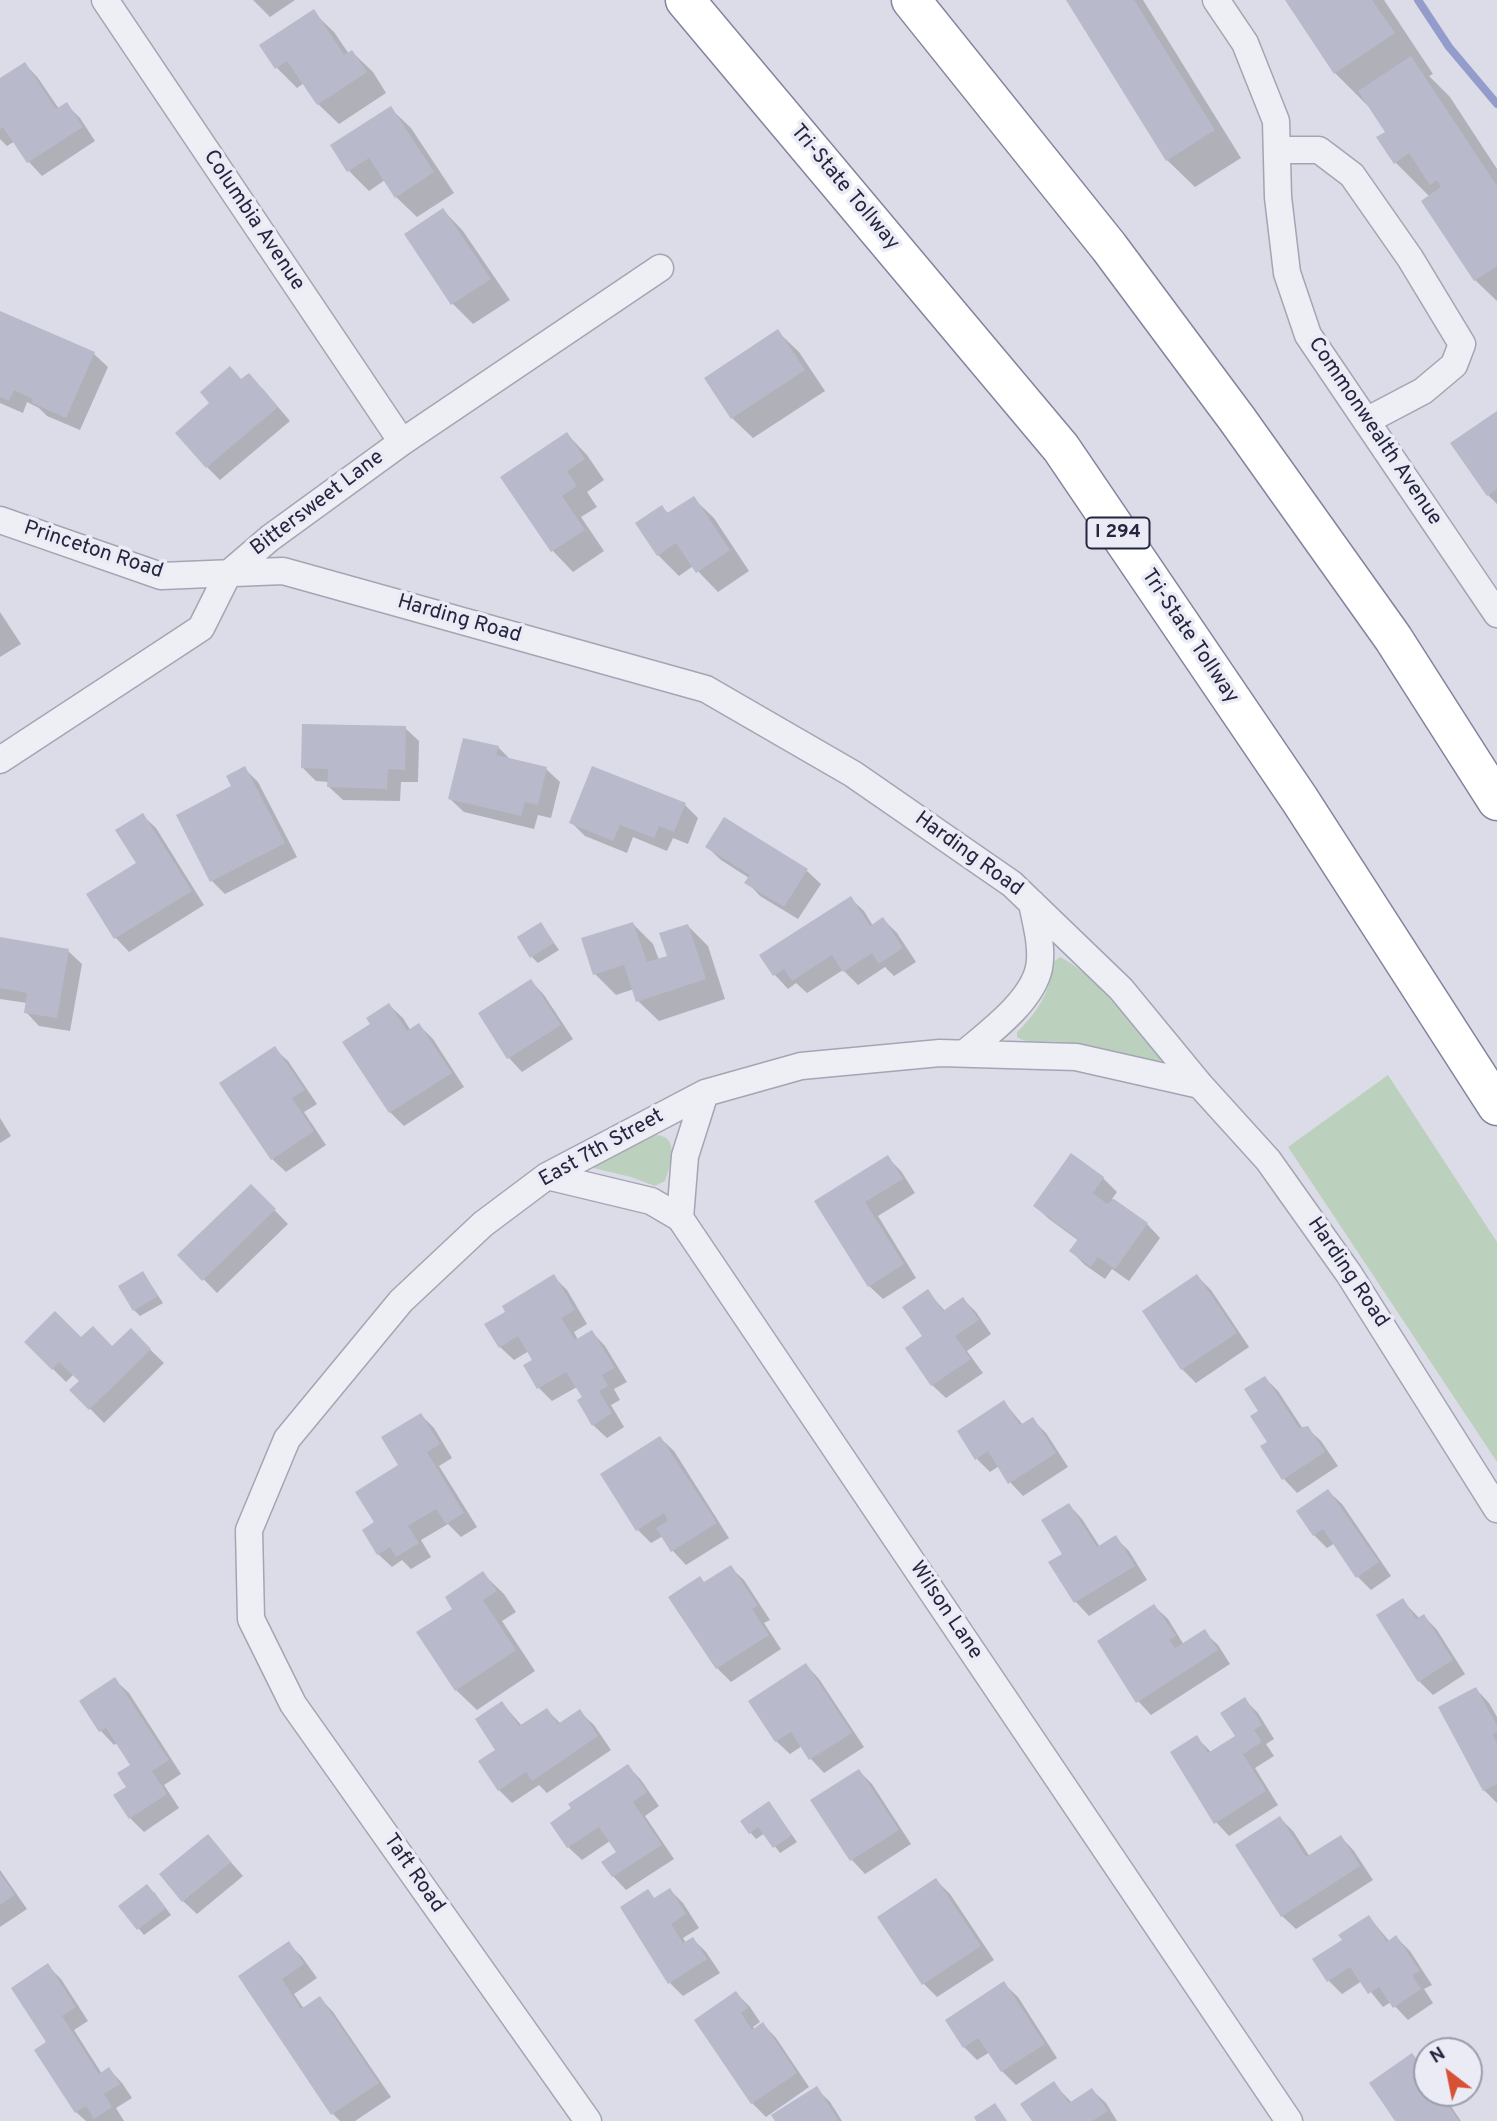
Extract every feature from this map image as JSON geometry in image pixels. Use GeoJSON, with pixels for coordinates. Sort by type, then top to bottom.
{"type":"FeatureCollection","features":[{"type":"Feature","properties":{"kind":"highway","name":"Tri-State Tollway"},"geometry":{"type":"LineString","coordinates":[[685,0],[1061,448],[1300,800],[1497,1106]]}},
{"type":"Feature","properties":{"kind":"highway"},"geometry":{"type":"LineString","coordinates":[[911,0],[1109,247],[1237,419],[1392,638],[1497,801]]}},
{"type":"Feature","properties":{"kind":"street","name":"Columbia Avenue"},"geometry":{"type":"LineString","coordinates":[[105,0],[402,442]]}},
{"type":"Feature","properties":{"kind":"street","name":"Commonwealth Avenue"},"geometry":{"type":"LineString","coordinates":[[1216,0],[1245,43],[1276,121],[1278,197],[1287,273],[1308,335],[1497,614]]}},
{"type":"Feature","properties":{"kind":"street"},"geometry":{"type":"LineString","coordinates":[[1277,150],[1320,150],[1352,175],[1410,258],[1462,344],[1454,365],[1423,391],[1366,421]]}},
{"type":"Feature","properties":{"kind":"street","name":"Bittersweet Lane"},"geometry":{"type":"LineString","coordinates":[[0,760],[201,628],[228,574],[270,538],[402,442],[660,268]]}},
{"type":"Feature","properties":{"kind":"street","name":"Princeton Road"},"geometry":{"type":"LineString","coordinates":[[0,520],[161,576],[228,574]]}},
{"type":"Feature","properties":{"kind":"street","name":"Harding Road"},"geometry":{"type":"LineString","coordinates":[[228,574],[283,570],[706,690],[853,774],[1012,884],[1121,989],[1200,1085],[1268,1160],[1349,1274],[1497,1509]]}},
{"type":"Feature","properties":{"kind":"street"},"geometry":{"type":"LineString","coordinates":[[965,1053],[1028,993],[1039,968],[1040,942],[1032,903]]}},
{"type":"Feature","properties":{"kind":"street","name":"East 7th Street"},"geometry":{"type":"LineString","coordinates":[[251,1619],[249,1530],[287,1438],[401,1301],[483,1224],[547,1176],[705,1093],[800,1066],[940,1053],[1076,1057],[1200,1085]]}},
{"type":"Feature","properties":{"kind":"street"},"geometry":{"type":"LineString","coordinates":[[680,1218],[685,1156],[705,1093]]}},
{"type":"Feature","properties":{"kind":"street","name":"Wilson Lane"},"geometry":{"type":"LineString","coordinates":[[547,1176],[651,1201],[680,1218],[1289,2121]]}},
{"type":"Feature","properties":{"kind":"street","name":"Taft Road"},"geometry":{"type":"LineString","coordinates":[[251,1619],[293,1704],[588,2121]]}},
{"type":"Feature","properties":{"kind":"green space"},"geometry":{"type":"Polygon","coordinates":[[[1060,957],[1086,975],[1114,1002],[1162,1057],[1160,1062],[1083,1045],[1032,1042],[1017,1037],[1017,1032],[1042,1001],[1050,982],[1052,963],[1060,957]]]}},
{"type":"Feature","properties":{"kind":"green space"},"geometry":{"type":"Polygon","coordinates":[[[1388,1075],[1497,1242],[1497,1462],[1288,1147],[1388,1075]]]}},
{"type":"Feature","properties":{"kind":"green space"},"geometry":{"type":"Polygon","coordinates":[[[656,1135],[669,1140],[672,1153],[665,1181],[655,1186],[589,1167],[613,1153],[656,1135]]]}},
{"type":"Feature","properties":{"kind":"building"},"geometry":{"type":"Polygon","coordinates":[[[1066,0],[1134,0],[1215,130],[1166,161],[1066,0]]]}},
{"type":"Feature","properties":{"kind":"building"},"geometry":{"type":"Polygon","coordinates":[[[1285,0],[1372,0],[1395,33],[1334,74],[1285,0]]]}},
{"type":"Feature","properties":{"kind":"building"},"geometry":{"type":"Polygon","coordinates":[[[314,9],[344,55],[352,50],[367,72],[317,105],[287,61],[275,69],[259,45],[314,9]]]}},
{"type":"Feature","properties":{"kind":"building"},"geometry":{"type":"Polygon","coordinates":[[[1411,56],[1497,186],[1497,266],[1474,281],[1421,201],[1441,187],[1437,180],[1430,185],[1409,153],[1394,164],[1376,137],[1385,132],[1358,91],[1411,56]]]}},
{"type":"Feature","properties":{"kind":"building"},"geometry":{"type":"Polygon","coordinates":[[[25,62],[56,109],[67,102],[83,127],[27,163],[3,127],[0,129],[0,78],[25,62]]]}},
{"type":"Feature","properties":{"kind":"building"},"geometry":{"type":"Polygon","coordinates":[[[391,106],[434,172],[395,198],[369,158],[347,172],[330,145],[391,106]]]}},
{"type":"Feature","properties":{"kind":"building"},"geometry":{"type":"Polygon","coordinates":[[[443,208],[491,279],[451,305],[404,234],[443,208]]]}},
{"type":"Feature","properties":{"kind":"building"},"geometry":{"type":"Polygon","coordinates":[[[0,311],[95,352],[66,418],[32,403],[33,399],[14,390],[9,401],[0,397],[0,311]]]}},
{"type":"Feature","properties":{"kind":"building"},"geometry":{"type":"Polygon","coordinates":[[[778,329],[805,370],[731,419],[704,378],[778,329]]]}},
{"type":"Feature","properties":{"kind":"building"},"geometry":{"type":"Polygon","coordinates":[[[230,366],[241,379],[249,373],[278,407],[206,468],[175,433],[209,403],[200,392],[230,366]]]}},
{"type":"Feature","properties":{"kind":"building"},"geometry":{"type":"Polygon","coordinates":[[[1497,411],[1497,489],[1487,496],[1450,443],[1497,411]]]}},
{"type":"Feature","properties":{"kind":"building"},"geometry":{"type":"Polygon","coordinates":[[[567,432],[585,459],[567,471],[577,486],[562,496],[585,530],[551,552],[500,477],[567,432]]]}},
{"type":"Feature","properties":{"kind":"building"},"geometry":{"type":"Polygon","coordinates":[[[694,496],[730,550],[696,573],[676,543],[657,556],[635,523],[662,505],[667,513],[694,496]]]}},
{"type":"Feature","properties":{"kind":"building"},"geometry":{"type":"Polygon","coordinates":[[[302,724],[406,726],[405,770],[388,769],[387,789],[327,787],[328,769],[301,768],[302,724]]]}},
{"type":"Feature","properties":{"kind":"building"},"geometry":{"type":"Polygon","coordinates":[[[463,738],[499,746],[496,755],[547,767],[538,805],[525,802],[521,816],[448,799],[463,738]]]}},
{"type":"Feature","properties":{"kind":"building"},"geometry":{"type":"Polygon","coordinates":[[[245,766],[285,843],[210,882],[176,815],[231,786],[226,776],[245,766]]]}},
{"type":"Feature","properties":{"kind":"building"},"geometry":{"type":"Polygon","coordinates":[[[592,766],[686,803],[674,832],[659,826],[654,838],[620,825],[613,841],[569,823],[592,766]]]}},
{"type":"Feature","properties":{"kind":"building"},"geometry":{"type":"Polygon","coordinates":[[[143,813],[192,891],[114,939],[86,894],[136,863],[115,830],[143,813]]]}},
{"type":"Feature","properties":{"kind":"building"},"geometry":{"type":"Polygon","coordinates":[[[724,817],[808,869],[784,907],[744,883],[750,875],[705,847],[724,817]]]}},
{"type":"Feature","properties":{"kind":"building"},"geometry":{"type":"Polygon","coordinates":[[[851,896],[870,926],[883,917],[903,948],[879,964],[872,953],[843,972],[832,955],[792,981],[784,969],[773,976],[759,955],[851,896]]]}},
{"type":"Feature","properties":{"kind":"building"},"geometry":{"type":"Polygon","coordinates":[[[541,922],[554,943],[530,958],[517,937],[541,922]]]}},
{"type":"Feature","properties":{"kind":"building"},"geometry":{"type":"Polygon","coordinates":[[[633,922],[647,962],[667,956],[659,933],[688,924],[706,979],[636,1002],[624,965],[593,975],[581,938],[633,922]]]}},
{"type":"Feature","properties":{"kind":"building"},"geometry":{"type":"Polygon","coordinates":[[[0,937],[69,949],[57,1018],[24,1013],[27,993],[0,988],[0,937]]]}},
{"type":"Feature","properties":{"kind":"building"},"geometry":{"type":"Polygon","coordinates":[[[531,979],[561,1025],[507,1059],[478,1013],[531,979]]]}},
{"type":"Feature","properties":{"kind":"building"},"geometry":{"type":"Polygon","coordinates":[[[389,1003],[407,1031],[419,1023],[452,1073],[389,1113],[342,1042],[370,1024],[366,1018],[389,1003]]]}},
{"type":"Feature","properties":{"kind":"building"},"geometry":{"type":"Polygon","coordinates":[[[275,1046],[305,1090],[292,1098],[314,1131],[271,1160],[219,1083],[275,1046]]]}},
{"type":"Feature","properties":{"kind":"building"},"geometry":{"type":"Polygon","coordinates":[[[1071,1153],[1104,1177],[1093,1193],[1107,1204],[1114,1199],[1148,1223],[1115,1269],[1098,1257],[1091,1267],[1069,1251],[1078,1239],[1033,1206],[1071,1153]]]}},
{"type":"Feature","properties":{"kind":"building"},"geometry":{"type":"Polygon","coordinates":[[[888,1155],[903,1179],[865,1202],[904,1264],[868,1287],[814,1201],[888,1155]]]}},
{"type":"Feature","properties":{"kind":"building"},"geometry":{"type":"Polygon","coordinates":[[[251,1184],[276,1209],[202,1281],[177,1255],[251,1184]]]}},
{"type":"Feature","properties":{"kind":"building"},"geometry":{"type":"Polygon","coordinates":[[[143,1271],[158,1296],[133,1311],[118,1286],[143,1271]]]}},
{"type":"Feature","properties":{"kind":"building"},"geometry":{"type":"Polygon","coordinates":[[[554,1274],[575,1310],[561,1318],[575,1340],[592,1330],[615,1368],[602,1375],[608,1386],[599,1391],[612,1413],[592,1426],[577,1400],[582,1397],[566,1372],[537,1389],[523,1365],[532,1360],[518,1336],[499,1348],[484,1324],[505,1312],[502,1306],[554,1274]]]}},
{"type":"Feature","properties":{"kind":"building"},"geometry":{"type":"Polygon","coordinates":[[[1197,1274],[1237,1333],[1181,1370],[1142,1311],[1197,1274]]]}},
{"type":"Feature","properties":{"kind":"building"},"geometry":{"type":"Polygon","coordinates":[[[928,1289],[943,1311],[963,1297],[979,1320],[955,1336],[971,1359],[931,1386],[905,1348],[922,1336],[902,1307],[928,1289]]]}},
{"type":"Feature","properties":{"kind":"building"},"geometry":{"type":"Polygon","coordinates":[[[55,1311],[81,1337],[93,1326],[112,1346],[131,1328],[151,1349],[89,1410],[69,1390],[79,1381],[59,1362],[52,1370],[24,1342],[55,1311]]]}},
{"type":"Feature","properties":{"kind":"building"},"geometry":{"type":"Polygon","coordinates":[[[1265,1376],[1299,1428],[1308,1426],[1325,1452],[1282,1480],[1260,1446],[1267,1442],[1250,1416],[1258,1411],[1244,1389],[1265,1376]]]}},
{"type":"Feature","properties":{"kind":"building"},"geometry":{"type":"Polygon","coordinates":[[[1004,1400],[1020,1425],[1033,1417],[1056,1453],[1008,1484],[988,1451],[975,1460],[957,1431],[1004,1400]]]}},
{"type":"Feature","properties":{"kind":"building"},"geometry":{"type":"Polygon","coordinates":[[[421,1413],[440,1444],[427,1452],[464,1513],[446,1524],[436,1509],[408,1526],[419,1543],[396,1557],[390,1547],[377,1555],[362,1530],[374,1522],[355,1492],[398,1465],[381,1437],[421,1413]]]}},
{"type":"Feature","properties":{"kind":"building"},"geometry":{"type":"Polygon","coordinates":[[[660,1436],[717,1523],[671,1552],[656,1528],[668,1521],[664,1513],[636,1531],[600,1474],[660,1436]]]}},
{"type":"Feature","properties":{"kind":"building"},"geometry":{"type":"Polygon","coordinates":[[[1328,1489],[1379,1562],[1356,1578],[1323,1529],[1313,1536],[1296,1511],[1328,1489]]]}},
{"type":"Feature","properties":{"kind":"building"},"geometry":{"type":"Polygon","coordinates":[[[1069,1503],[1097,1547],[1116,1535],[1135,1566],[1074,1603],[1048,1562],[1062,1554],[1041,1520],[1069,1503]]]}},
{"type":"Feature","properties":{"kind":"building"},"geometry":{"type":"Polygon","coordinates":[[[731,1565],[758,1606],[752,1609],[769,1635],[716,1669],[668,1597],[700,1576],[704,1582],[731,1565]]]}},
{"type":"Feature","properties":{"kind":"building"},"geometry":{"type":"Polygon","coordinates":[[[483,1571],[497,1591],[483,1600],[516,1650],[455,1691],[416,1632],[452,1609],[445,1597],[483,1571]]]}},
{"type":"Feature","properties":{"kind":"building"},"geometry":{"type":"Polygon","coordinates":[[[1403,1598],[1416,1619],[1424,1614],[1453,1660],[1418,1682],[1376,1615],[1403,1598]]]}},
{"type":"Feature","properties":{"kind":"building"},"geometry":{"type":"Polygon","coordinates":[[[1154,1604],[1176,1636],[1169,1640],[1175,1648],[1205,1629],[1218,1650],[1136,1703],[1097,1641],[1154,1604]]]}},
{"type":"Feature","properties":{"kind":"building"},"geometry":{"type":"Polygon","coordinates":[[[806,1663],[852,1733],[809,1760],[791,1732],[775,1742],[748,1701],[806,1663]]]}},
{"type":"Feature","properties":{"kind":"building"},"geometry":{"type":"Polygon","coordinates":[[[115,1677],[169,1760],[152,1771],[167,1794],[129,1819],[113,1795],[126,1787],[117,1773],[130,1765],[106,1728],[99,1732],[79,1701],[115,1677]]]}},
{"type":"Feature","properties":{"kind":"building"},"geometry":{"type":"Polygon","coordinates":[[[1476,1687],[1497,1726],[1497,1732],[1492,1734],[1497,1743],[1497,1784],[1483,1791],[1438,1707],[1476,1687]]]}},
{"type":"Feature","properties":{"kind":"building"},"geometry":{"type":"Polygon","coordinates":[[[1245,1697],[1262,1725],[1254,1730],[1262,1742],[1243,1754],[1266,1791],[1214,1824],[1170,1752],[1197,1735],[1208,1753],[1235,1736],[1220,1713],[1245,1697]]]}},
{"type":"Feature","properties":{"kind":"building"},"geometry":{"type":"Polygon","coordinates":[[[502,1701],[519,1726],[547,1708],[558,1724],[580,1709],[598,1736],[532,1781],[526,1772],[498,1791],[478,1761],[495,1750],[475,1719],[502,1701]]]}},
{"type":"Feature","properties":{"kind":"building"},"geometry":{"type":"Polygon","coordinates":[[[628,1764],[647,1792],[633,1802],[662,1845],[612,1877],[601,1862],[616,1852],[599,1827],[567,1848],[550,1823],[571,1808],[568,1804],[628,1764]]]}},
{"type":"Feature","properties":{"kind":"building"},"geometry":{"type":"Polygon","coordinates":[[[859,1769],[899,1830],[850,1861],[810,1800],[859,1769]]]}},
{"type":"Feature","properties":{"kind":"building"},"geometry":{"type":"Polygon","coordinates":[[[769,1801],[792,1835],[773,1848],[758,1827],[749,1834],[740,1821],[769,1801]]]}},
{"type":"Feature","properties":{"kind":"building"},"geometry":{"type":"Polygon","coordinates":[[[1280,1816],[1306,1857],[1341,1835],[1360,1866],[1281,1917],[1235,1845],[1280,1816]]]}},
{"type":"Feature","properties":{"kind":"building"},"geometry":{"type":"Polygon","coordinates":[[[208,1834],[231,1862],[182,1902],[159,1874],[208,1834]]]}},
{"type":"Feature","properties":{"kind":"building"},"geometry":{"type":"Polygon","coordinates":[[[0,1873],[15,1895],[0,1905],[0,1873]]]}},
{"type":"Feature","properties":{"kind":"building"},"geometry":{"type":"Polygon","coordinates":[[[936,1878],[981,1946],[922,1985],[877,1917],[936,1878]]]}},
{"type":"Feature","properties":{"kind":"building"},"geometry":{"type":"Polygon","coordinates":[[[147,1884],[166,1908],[137,1930],[118,1906],[147,1884]]]}},
{"type":"Feature","properties":{"kind":"building"},"geometry":{"type":"Polygon","coordinates":[[[670,1888],[686,1914],[671,1924],[683,1943],[693,1937],[707,1959],[668,1984],[620,1907],[648,1889],[654,1898],[670,1888]]]}},
{"type":"Feature","properties":{"kind":"building"},"geometry":{"type":"Polygon","coordinates":[[[1369,1915],[1387,1942],[1396,1935],[1420,1971],[1412,1975],[1421,1989],[1393,2008],[1379,1987],[1368,1994],[1350,1967],[1327,1982],[1312,1959],[1342,1940],[1338,1935],[1369,1915]]]}},
{"type":"Feature","properties":{"kind":"building"},"geometry":{"type":"Polygon","coordinates":[[[289,1941],[304,1964],[282,1979],[301,2009],[320,1996],[379,2083],[331,2115],[238,1976],[289,1941]]]}},
{"type":"Feature","properties":{"kind":"building"},"geometry":{"type":"Polygon","coordinates":[[[48,1963],[76,2007],[62,2016],[99,2074],[109,2067],[120,2084],[104,2094],[112,2107],[94,2119],[86,2106],[75,2113],[34,2050],[46,2042],[11,1988],[48,1963]]]}},
{"type":"Feature","properties":{"kind":"building"},"geometry":{"type":"Polygon","coordinates":[[[1004,1981],[1045,2044],[1001,2072],[978,2038],[963,2048],[945,2020],[1004,1981]]]}},
{"type":"Feature","properties":{"kind":"building"},"geometry":{"type":"Polygon","coordinates":[[[736,1991],[748,2008],[741,2013],[752,2030],[763,2022],[797,2073],[751,2104],[694,2020],[736,1991]]]}},
{"type":"Feature","properties":{"kind":"building"},"geometry":{"type":"Polygon","coordinates":[[[1412,2053],[1413,2107],[1450,2107],[1459,2121],[1395,2121],[1369,2083],[1412,2053]]]}},
{"type":"Feature","properties":{"kind":"building"},"geometry":{"type":"Polygon","coordinates":[[[1054,2081],[1069,2103],[1092,2088],[1108,2111],[1092,2121],[1032,2121],[1020,2104],[1054,2081]]]}},
{"type":"Feature","properties":{"kind":"building"},"geometry":{"type":"Polygon","coordinates":[[[817,2086],[839,2121],[775,2121],[771,2115],[817,2086]]]}},
{"type":"Feature","properties":{"kind":"building"},"geometry":{"type":"Polygon","coordinates":[[[995,2103],[1007,2121],[976,2121],[974,2117],[995,2103]]]}},
{"type":"Feature","properties":{"kind":"waterway"},"geometry":{"type":"LineString","coordinates":[[1418,0],[1449,47],[1497,104]]}}]}
